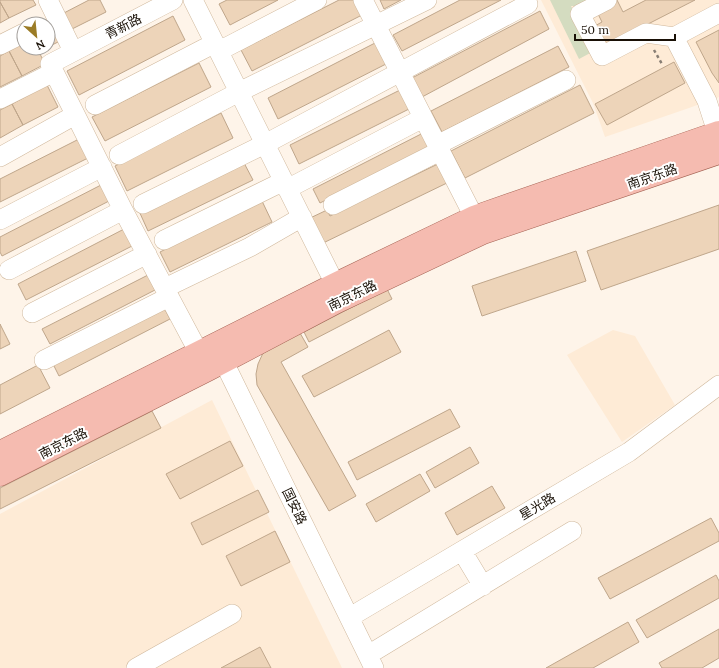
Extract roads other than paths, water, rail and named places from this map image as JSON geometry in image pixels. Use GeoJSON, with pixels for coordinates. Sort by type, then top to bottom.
{"type":"FeatureCollection","features":[{"type":"Feature","properties":{"kind":"main road","name":"南京东路"},"geometry":{"type":"LineString","coordinates":[[0,474],[212,357],[335,284],[474,217],[718,139]]}},
{"type":"Feature","properties":{"kind":"main road","name":"南京东路"},"geometry":{"type":"LineString","coordinates":[[0,452],[337,302],[483,233],[718,139]]}},
{"type":"Feature","properties":{"kind":"street"},"geometry":{"type":"LineString","coordinates":[[48,0],[49,16]]}},
{"type":"Feature","properties":{"kind":"street","name":"青新路"},"geometry":{"type":"LineString","coordinates":[[54,72],[50,64],[172,0]]}},
{"type":"Feature","properties":{"kind":"street"},"geometry":{"type":"LineString","coordinates":[[193,0],[335,284]]}},
{"type":"Feature","properties":{"kind":"street"},"geometry":{"type":"LineString","coordinates":[[95,105],[317,0]]}},
{"type":"Feature","properties":{"kind":"street"},"geometry":{"type":"LineString","coordinates":[[363,0],[474,217]]}},
{"type":"Feature","properties":{"kind":"street"},"geometry":{"type":"LineString","coordinates":[[119,155],[239,92],[427,0]]}},
{"type":"Feature","properties":{"kind":"street"},"geometry":{"type":"LineString","coordinates":[[606,0],[580,14],[602,56],[646,33],[674,36],[719,14]]}},
{"type":"Feature","properties":{"kind":"street"},"geometry":{"type":"LineString","coordinates":[[143,204],[265,144],[528,4]]}},
{"type":"Feature","properties":{"kind":"street"},"geometry":{"type":"LineString","coordinates":[[56,29],[74,51]]}},
{"type":"Feature","properties":{"kind":"street"},"geometry":{"type":"LineString","coordinates":[[674,36],[706,102],[718,139]]}},
{"type":"Feature","properties":{"kind":"street"},"geometry":{"type":"LineString","coordinates":[[0,45],[16,37]]}},
{"type":"Feature","properties":{"kind":"street"},"geometry":{"type":"LineString","coordinates":[[0,100],[54,72]]}},
{"type":"Feature","properties":{"kind":"street","name":"国安路"},"geometry":{"type":"LineString","coordinates":[[54,72],[123,210],[167,293],[212,357],[350,617],[371,662]]}},
{"type":"Feature","properties":{"kind":"street"},"geometry":{"type":"LineString","coordinates":[[333,205],[566,80]]}},
{"type":"Feature","properties":{"kind":"street"},"geometry":{"type":"LineString","coordinates":[[0,157],[75,115]]}},
{"type":"Feature","properties":{"kind":"street"},"geometry":{"type":"LineString","coordinates":[[164,240],[286,185],[424,118]]}},
{"type":"Feature","properties":{"kind":"street"},"geometry":{"type":"LineString","coordinates":[[0,220],[102,167]]}},
{"type":"Feature","properties":{"kind":"street"},"geometry":{"type":"LineString","coordinates":[[9,270],[123,210]]}},
{"type":"Feature","properties":{"kind":"street"},"geometry":{"type":"LineString","coordinates":[[44,360],[302,217]]}},
{"type":"Feature","properties":{"kind":"street"},"geometry":{"type":"LineString","coordinates":[[32,313],[147,254]]}},
{"type":"Feature","properties":{"kind":"street","name":"星光路"},"geometry":{"type":"LineString","coordinates":[[350,617],[629,452],[719,385]]}},
{"type":"Feature","properties":{"kind":"street"},"geometry":{"type":"LineString","coordinates":[[371,662],[483,586],[572,531]]}},
{"type":"Feature","properties":{"kind":"street"},"geometry":{"type":"LineString","coordinates":[[462,551],[483,586]]}},
{"type":"Feature","properties":{"kind":"street"},"geometry":{"type":"LineString","coordinates":[[136,668],[232,614]]}}]}
